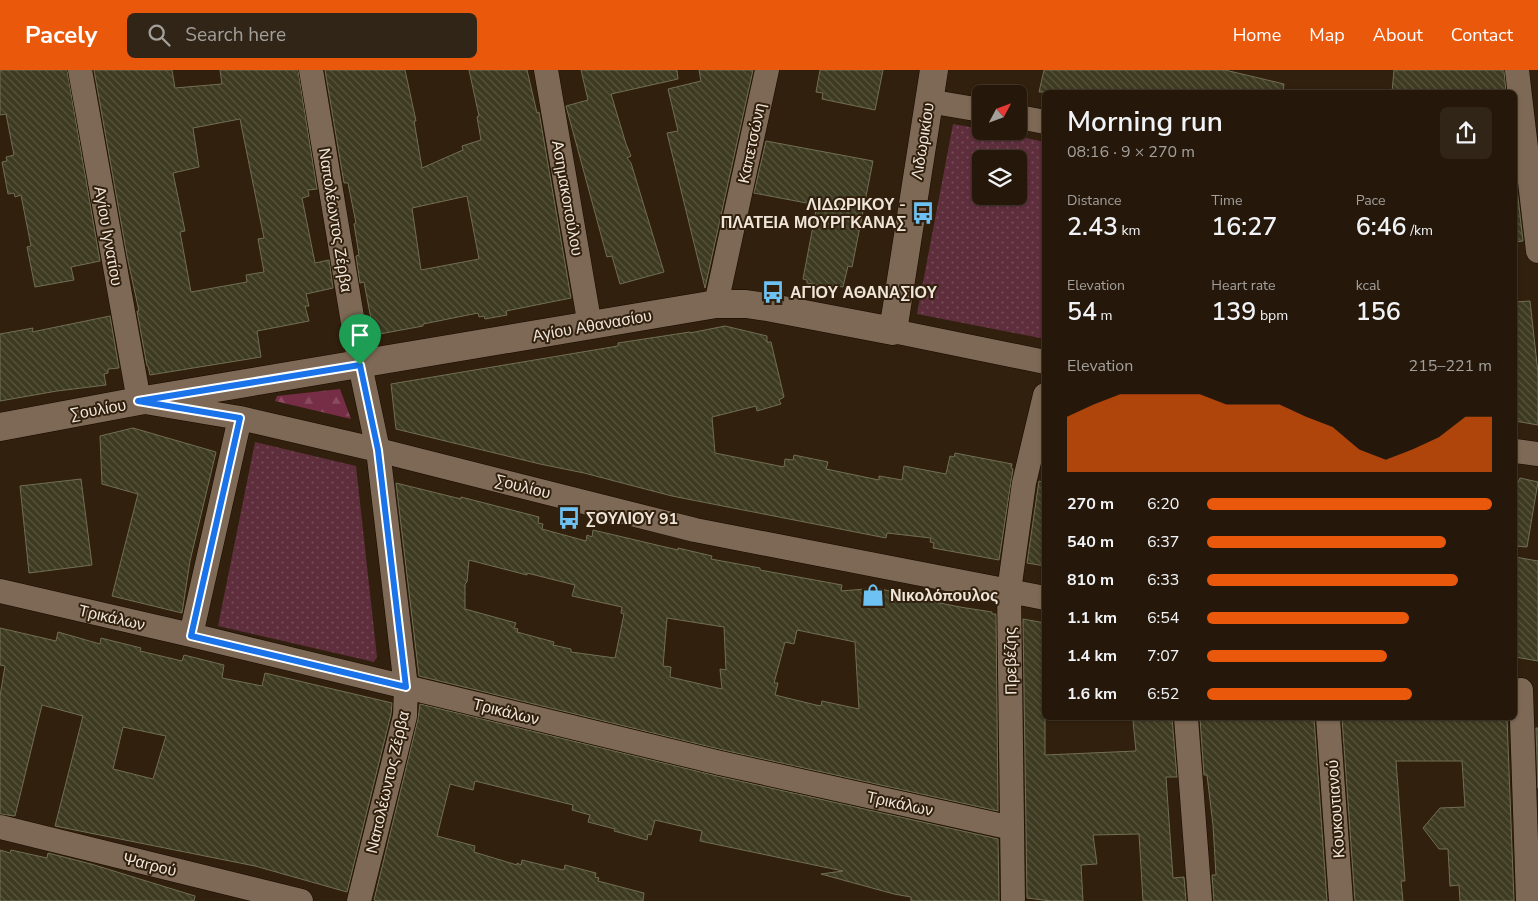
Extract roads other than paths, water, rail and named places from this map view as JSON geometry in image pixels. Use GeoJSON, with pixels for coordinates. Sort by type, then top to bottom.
{"type":"FeatureCollection","features":[{"type":"Feature","properties":{"kind":"street","name":"Αγίου Ιγνατίου"},"geometry":{"type":"LineString","coordinates":[[80,70],[138,401]]}},
{"type":"Feature","properties":{"kind":"street","name":"Ναπολέωντος Ζέρβα"},"geometry":{"type":"LineString","coordinates":[[311,70],[360,365],[378,450],[406,687],[405,716],[359,901]]}},
{"type":"Feature","properties":{"kind":"street","name":"Ασημακοπούλου"},"geometry":{"type":"LineString","coordinates":[[546,70],[590,326]]}},
{"type":"Feature","properties":{"kind":"street","name":"Καπετσώνη"},"geometry":{"type":"LineString","coordinates":[[716,304],[768,70]]}},
{"type":"Feature","properties":{"kind":"street","name":"Λιδωρικίου"},"geometry":{"type":"LineString","coordinates":[[893,331],[934,70]]}},
{"type":"Feature","properties":{"kind":"street"},"geometry":{"type":"LineString","coordinates":[[1517,70],[1529,212],[1538,251]]}},
{"type":"Feature","properties":{"kind":"street"},"geometry":{"type":"LineString","coordinates":[[928,100],[972,108]]}},
{"type":"Feature","properties":{"kind":"street"},"geometry":{"type":"LineString","coordinates":[[1028,119],[1042,122]]}},
{"type":"Feature","properties":{"kind":"street","name":"Αγίου Αθανασίου"},"geometry":{"type":"LineString","coordinates":[[138,401],[716,304],[746,304],[767,307],[1042,361]]}},
{"type":"Feature","properties":{"kind":"street","name":"Σουλίου"},"geometry":{"type":"LineString","coordinates":[[0,426],[138,401],[240,418],[378,450],[694,530],[1042,597]]}},
{"type":"Feature","properties":{"kind":"street","name":"Πρεβέζης"},"geometry":{"type":"LineString","coordinates":[[1013,901],[1009,591],[1024,483],[1042,408]]}},
{"type":"Feature","properties":{"kind":"street"},"geometry":{"type":"LineString","coordinates":[[191,636],[240,418]]}},
{"type":"Feature","properties":{"kind":"street"},"geometry":{"type":"LineString","coordinates":[[1517,451],[1538,454]]}},
{"type":"Feature","properties":{"kind":"street","name":"Τρικάλων"},"geometry":{"type":"LineString","coordinates":[[0,591],[720,763],[1012,828]]}},
{"type":"Feature","properties":{"kind":"street"},"geometry":{"type":"LineString","coordinates":[[1525,691],[1528,901]]}},
{"type":"Feature","properties":{"kind":"street"},"geometry":{"type":"LineString","coordinates":[[1186,720],[1200,901]]}},
{"type":"Feature","properties":{"kind":"street","name":"Κουκουτιανού"},"geometry":{"type":"LineString","coordinates":[[1328,720],[1341,901]]}},
{"type":"Feature","properties":{"kind":"street","name":"Ψαrρού"},"geometry":{"type":"LineString","coordinates":[[0,827],[301,901]]}},
{"type":"Feature","properties":{"kind":"place","name":"ΛΙΔΩΡΙΚΟΥ - ΠΛΑΤΕΙΑ ΜΟΥΡΓΚΑΝΑΣ"},"geometry":{"type":"Point","coordinates":[923,213]}},
{"type":"Feature","properties":{"kind":"place","name":"ΑΓΙΟΥ ΑΘΑΝΑΣΙΟΥ"},"geometry":{"type":"Point","coordinates":[773,292]}},
{"type":"Feature","properties":{"kind":"place","name":"ΣΟΥΛΙΟΥ 91"},"geometry":{"type":"Point","coordinates":[569,518]}},
{"type":"Feature","properties":{"kind":"place","name":"Νικολόπουλος"},"geometry":{"type":"Point","coordinates":[873,595]}}]}
